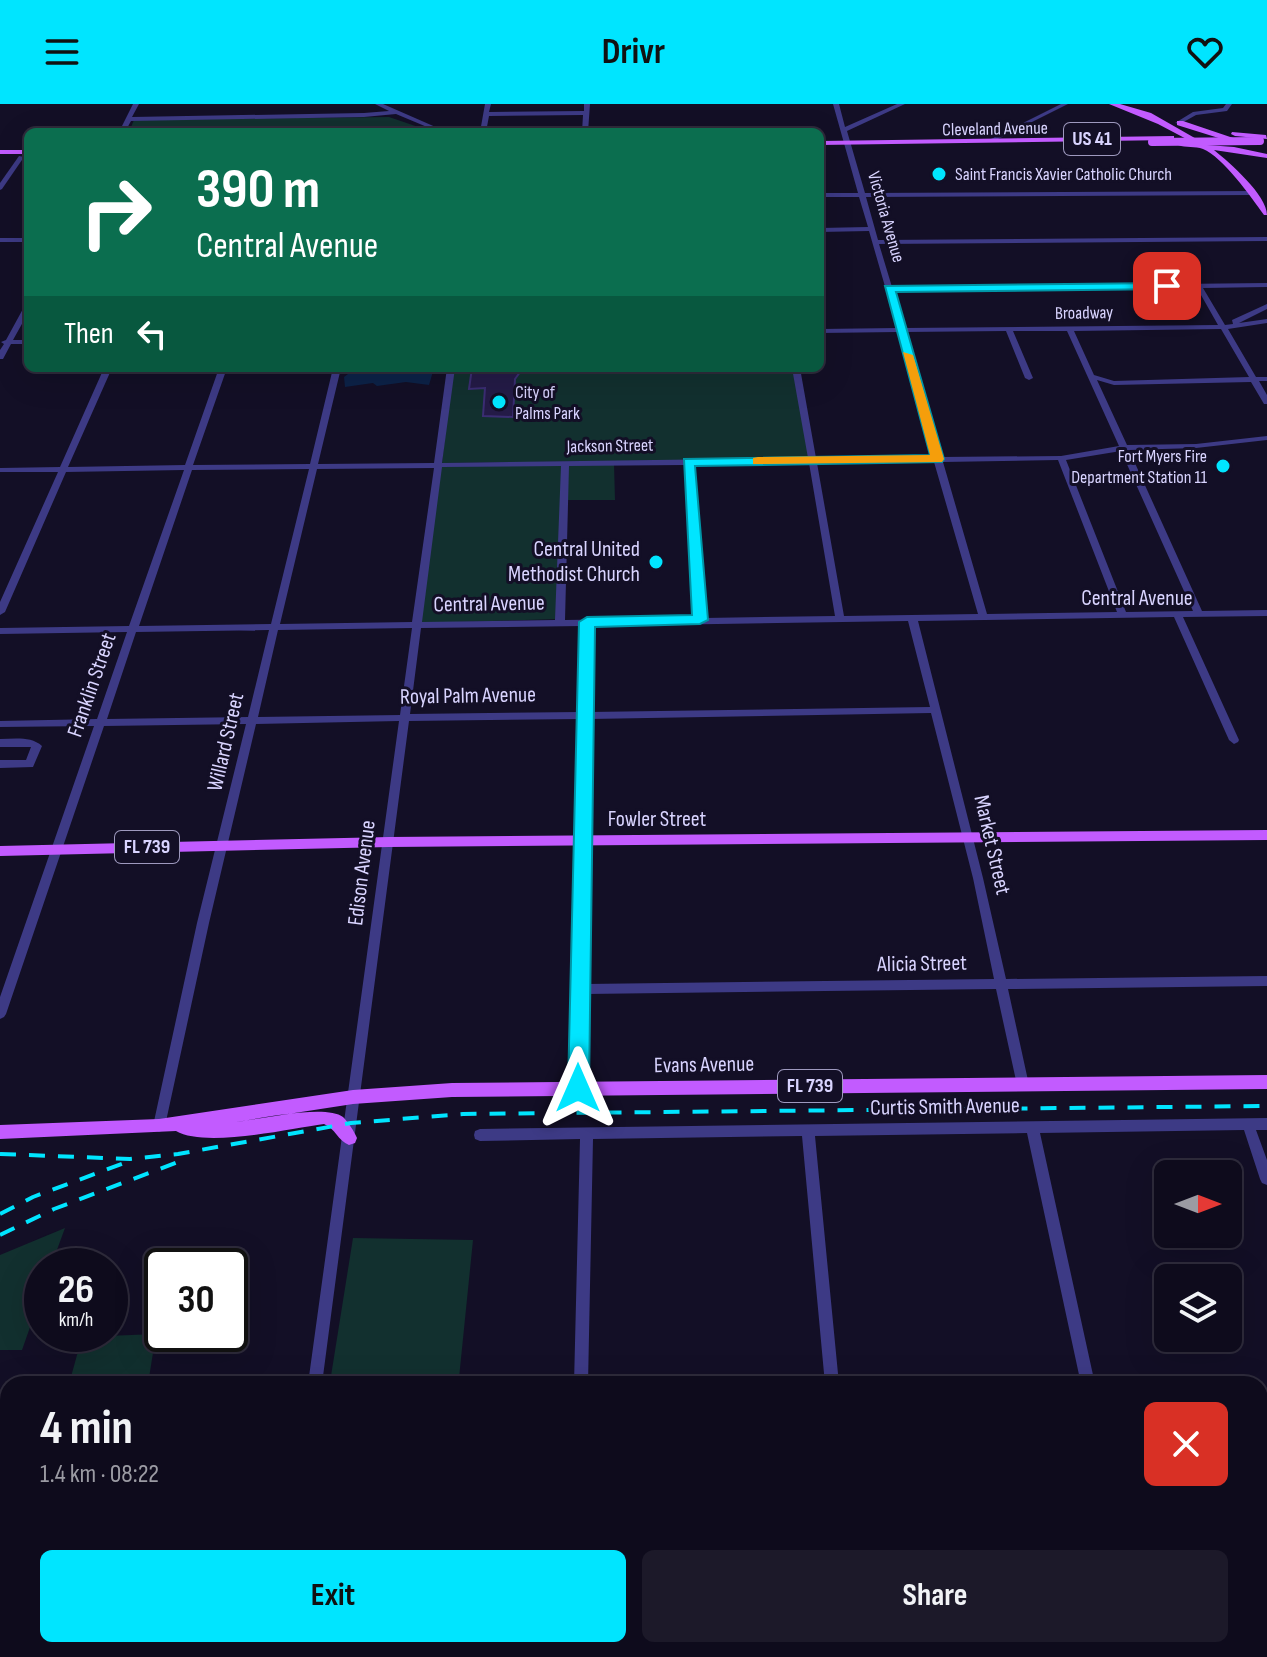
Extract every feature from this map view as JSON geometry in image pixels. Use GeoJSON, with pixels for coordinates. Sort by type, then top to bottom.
{"type":"FeatureCollection","features":[{"type":"Feature","properties":{"kind":"main road"},"geometry":{"type":"LineString","coordinates":[[1113,104],[1234,149],[1267,153]]}},
{"type":"Feature","properties":{"kind":"main road"},"geometry":{"type":"LineString","coordinates":[[1139,113],[1178,123],[1210,140],[1237,167],[1267,213]]}},
{"type":"Feature","properties":{"kind":"main road"},"geometry":{"type":"LineString","coordinates":[[1160,118],[1210,140],[1267,153]]}},
{"type":"Feature","properties":{"kind":"main road","name":"Cleveland Avenue"},"geometry":{"type":"LineString","coordinates":[[988,143],[1265,139]]}},
{"type":"Feature","properties":{"kind":"main road","name":"Cleveland Avenue"},"geometry":{"type":"LineString","coordinates":[[824,145],[1265,139]]}},
{"type":"Feature","properties":{"kind":"main road"},"geometry":{"type":"LineString","coordinates":[[1122,146],[1265,139]]}},
{"type":"Feature","properties":{"kind":"main road"},"geometry":{"type":"LineString","coordinates":[[1210,140],[1253,193]]}},
{"type":"Feature","properties":{"kind":"main road"},"geometry":{"type":"LineString","coordinates":[[988,143],[1194,148],[1221,157]]}},
{"type":"Feature","properties":{"kind":"main road"},"geometry":{"type":"LineString","coordinates":[[0,155],[24,155]]}},
{"type":"Feature","properties":{"kind":"main road","name":"Fowler Street"},"geometry":{"type":"LineString","coordinates":[[0,851],[389,842],[1267,835]]}},
{"type":"Feature","properties":{"kind":"main road","name":"Evans Avenue"},"geometry":{"type":"LineString","coordinates":[[0,1132],[165,1125],[353,1097],[452,1090],[1267,1082]]}},
{"type":"Feature","properties":{"kind":"main road"},"geometry":{"type":"LineString","coordinates":[[165,1125],[211,1132],[324,1117],[336,1121],[349,1138]]}},
{"type":"Feature","properties":{"kind":"street"},"geometry":{"type":"LineString","coordinates":[[124,128],[136,104]]}},
{"type":"Feature","properties":{"kind":"street"},"geometry":{"type":"LineString","coordinates":[[378,104],[435,128]]}},
{"type":"Feature","properties":{"kind":"street"},"geometry":{"type":"LineString","coordinates":[[405,115],[406,104]]}},
{"type":"Feature","properties":{"kind":"street"},"geometry":{"type":"LineString","coordinates":[[484,128],[488,104]]}},
{"type":"Feature","properties":{"kind":"street"},"geometry":{"type":"LineString","coordinates":[[585,128],[587,104]]}},
{"type":"Feature","properties":{"kind":"street","name":"Victoria Avenue"},"geometry":{"type":"LineString","coordinates":[[836,104],[983,617]]}},
{"type":"Feature","properties":{"kind":"street"},"geometry":{"type":"LineString","coordinates":[[843,130],[902,104]]}},
{"type":"Feature","properties":{"kind":"street"},"geometry":{"type":"LineString","coordinates":[[988,143],[1065,104]]}},
{"type":"Feature","properties":{"kind":"street"},"geometry":{"type":"LineString","coordinates":[[1192,104],[1195,113]]}},
{"type":"Feature","properties":{"kind":"street"},"geometry":{"type":"LineString","coordinates":[[1178,123],[1195,113],[1218,113],[1228,108],[1229,104]]}},
{"type":"Feature","properties":{"kind":"street"},"geometry":{"type":"LineString","coordinates":[[280,116],[283,106]]}},
{"type":"Feature","properties":{"kind":"street"},"geometry":{"type":"LineString","coordinates":[[129,119],[396,112]]}},
{"type":"Feature","properties":{"kind":"street"},"geometry":{"type":"LineString","coordinates":[[486,114],[586,113]]}},
{"type":"Feature","properties":{"kind":"street"},"geometry":{"type":"LineString","coordinates":[[0,188],[24,158]]}},
{"type":"Feature","properties":{"kind":"street"},"geometry":{"type":"LineString","coordinates":[[824,195],[1253,193]]}},
{"type":"Feature","properties":{"kind":"street"},"geometry":{"type":"LineString","coordinates":[[824,230],[872,229]]}},
{"type":"Feature","properties":{"kind":"street"},"geometry":{"type":"LineString","coordinates":[[876,242],[1267,239]]}},
{"type":"Feature","properties":{"kind":"street"},"geometry":{"type":"LineString","coordinates":[[0,240],[24,240]]}},
{"type":"Feature","properties":{"kind":"street"},"geometry":{"type":"LineString","coordinates":[[889,289],[1267,285]]}},
{"type":"Feature","properties":{"kind":"street"},"geometry":{"type":"LineString","coordinates":[[1199,286],[1267,402]]}},
{"type":"Feature","properties":{"kind":"street"},"geometry":{"type":"LineString","coordinates":[[1224,327],[1267,306]]}},
{"type":"Feature","properties":{"kind":"street","name":"Broadway"},"geometry":{"type":"LineString","coordinates":[[1257,311],[1267,318]]}},
{"type":"Feature","properties":{"kind":"street"},"geometry":{"type":"LineString","coordinates":[[0,357],[4,342],[24,313]]}},
{"type":"Feature","properties":{"kind":"street","name":"Broadway"},"geometry":{"type":"LineString","coordinates":[[824,331],[1224,327],[1267,318]]}},
{"type":"Feature","properties":{"kind":"street","name":"Broadway"},"geometry":{"type":"LineString","coordinates":[[824,325],[861,325],[900,331]]}},
{"type":"Feature","properties":{"kind":"street"},"geometry":{"type":"LineString","coordinates":[[1070,329],[1199,615]]}},
{"type":"Feature","properties":{"kind":"street"},"geometry":{"type":"LineString","coordinates":[[1009,330],[1029,378]]}},
{"type":"Feature","properties":{"kind":"street"},"geometry":{"type":"LineString","coordinates":[[0,612],[106,372]]}},
{"type":"Feature","properties":{"kind":"street","name":"Franklin Street"},"geometry":{"type":"LineString","coordinates":[[0,1014],[222,372]]}},
{"type":"Feature","properties":{"kind":"street","name":"Willard Street"},"geometry":{"type":"LineString","coordinates":[[165,1125],[222,845],[336,372]]}},
{"type":"Feature","properties":{"kind":"street","name":"Edison Avenue"},"geometry":{"type":"LineString","coordinates":[[316,1376],[450,372]]}},
{"type":"Feature","properties":{"kind":"street"},"geometry":{"type":"LineString","coordinates":[[797,372],[840,618]]}},
{"type":"Feature","properties":{"kind":"street"},"geometry":{"type":"LineString","coordinates":[[1091,376],[1114,383],[1267,379]]}},
{"type":"Feature","properties":{"kind":"street"},"geometry":{"type":"LineString","coordinates":[[1100,396],[1114,383]]}},
{"type":"Feature","properties":{"kind":"street","name":"Jackson Street"},"geometry":{"type":"LineString","coordinates":[[0,470],[1061,458],[1122,448],[1196,446],[1267,438]]}},
{"type":"Feature","properties":{"kind":"street"},"geometry":{"type":"LineString","coordinates":[[1061,458],[1123,616]]}},
{"type":"Feature","properties":{"kind":"street"},"geometry":{"type":"LineString","coordinates":[[688,462],[700,620]]}},
{"type":"Feature","properties":{"kind":"street"},"geometry":{"type":"LineString","coordinates":[[560,621],[565,463]]}},
{"type":"Feature","properties":{"kind":"street","name":"Central Avenue"},"geometry":{"type":"LineString","coordinates":[[0,631],[1267,613]]}},
{"type":"Feature","properties":{"kind":"street"},"geometry":{"type":"LineString","coordinates":[[1178,616],[1234,740]]}},
{"type":"Feature","properties":{"kind":"street","name":"Market Street"},"geometry":{"type":"LineString","coordinates":[[912,617],[967,838],[1023,1085]]}},
{"type":"Feature","properties":{"kind":"street"},"geometry":{"type":"LineString","coordinates":[[578,1088],[587,622]]}},
{"type":"Feature","properties":{"kind":"street","name":"Royal Palm Avenue"},"geometry":{"type":"LineString","coordinates":[[0,724],[936,710]]}},
{"type":"Feature","properties":{"kind":"street"},"geometry":{"type":"LineString","coordinates":[[4,764],[24,724]]}},
{"type":"Feature","properties":{"kind":"street"},"geometry":{"type":"LineString","coordinates":[[0,743],[36,744],[32,763],[4,764]]}},
{"type":"Feature","properties":{"kind":"street","name":"Alicia Street"},"geometry":{"type":"LineString","coordinates":[[578,989],[1267,981]]}},
{"type":"Feature","properties":{"kind":"street"},"geometry":{"type":"LineString","coordinates":[[1248,1124],[1267,1179]]}},
{"type":"Feature","properties":{"kind":"street","name":"Curtis Smith Avenue"},"geometry":{"type":"LineString","coordinates":[[480,1135],[1267,1124]]}},
{"type":"Feature","properties":{"kind":"street"},"geometry":{"type":"LineString","coordinates":[[1032,1126],[1086,1376]]}},
{"type":"Feature","properties":{"kind":"street"},"geometry":{"type":"LineString","coordinates":[[808,1130],[831,1376]]}},
{"type":"Feature","properties":{"kind":"street"},"geometry":{"type":"LineString","coordinates":[[581,1376],[587,1133]]}},
{"type":"Feature","properties":{"kind":"green space"},"geometry":{"type":"Polygon","coordinates":[[[389,117],[421,128],[131,128],[134,120],[389,117]]]}},
{"type":"Feature","properties":{"kind":"green space","name":"City of Palms Park"},"geometry":{"type":"Polygon","coordinates":[[[453,372],[795,372],[810,459],[442,463],[453,372]]]}},
{"type":"Feature","properties":{"kind":"green space"},"geometry":{"type":"Polygon","coordinates":[[[563,464],[559,619],[420,623],[441,465],[563,464]]]}},
{"type":"Feature","properties":{"kind":"green space"},"geometry":{"type":"Polygon","coordinates":[[[567,464],[614,464],[615,500],[566,500],[567,464]]]}},
{"type":"Feature","properties":{"kind":"green space"},"geometry":{"type":"Polygon","coordinates":[[[65,1228],[58,1248],[24,1248],[22,1350],[0,1350],[0,1255],[65,1228]]]}},
{"type":"Feature","properties":{"kind":"green space"},"geometry":{"type":"Polygon","coordinates":[[[353,1238],[473,1240],[459,1376],[331,1376],[353,1238]]]}},
{"type":"Feature","properties":{"kind":"green space"},"geometry":{"type":"Polygon","coordinates":[[[144,1334],[144,1352],[153,1352],[149,1376],[71,1376],[78,1352],[128,1352],[128,1335],[144,1334]]]}},
{"type":"Feature","properties":{"kind":"water"},"geometry":{"type":"Polygon","coordinates":[[[351,372],[433,372],[429,385],[406,382],[345,387],[344,377],[351,372]]]}},
{"type":"Feature","properties":{"kind":"building","name":"City of Palms Park"},"geometry":{"type":"Polygon","coordinates":[[[471,372],[520,372],[515,379],[513,417],[483,416],[485,388],[469,389],[471,372]]]}},
{"type":"Feature","properties":{"kind":"railway"},"geometry":{"type":"LineString","coordinates":[[0,1154],[130,1159],[178,1154],[351,1123],[463,1114],[1267,1106]]}},
{"type":"Feature","properties":{"kind":"railway"},"geometry":{"type":"LineString","coordinates":[[0,1235],[54,1209],[186,1159]]}},
{"type":"Feature","properties":{"kind":"railway"},"geometry":{"type":"LineString","coordinates":[[0,1214],[33,1197],[124,1163]]}},
{"type":"Feature","properties":{"kind":"slow traffic"},"geometry":{"type":"LineString","coordinates":[[758,461],[938,459],[907,355]]}},
{"type":"Feature","properties":{"kind":"place","name":"Saint Francis Xavier Catholic Church"},"geometry":{"type":"Point","coordinates":[939,174]}},
{"type":"Feature","properties":{"kind":"place","name":"City of Palms Park"},"geometry":{"type":"Point","coordinates":[499,402]}},
{"type":"Feature","properties":{"kind":"place","name":"Fort Myers Fire Department Station 11"},"geometry":{"type":"Point","coordinates":[1223,466]}},
{"type":"Feature","properties":{"kind":"place","name":"Central United Methodist Church"},"geometry":{"type":"Point","coordinates":[656,562]}},
{"type":"Feature","properties":{"kind":"route"},"geometry":{"type":"LineString","coordinates":[[578,1088],[587,622],[700,620],[688,462],[938,459],[889,289],[1167,286]]}}]}
